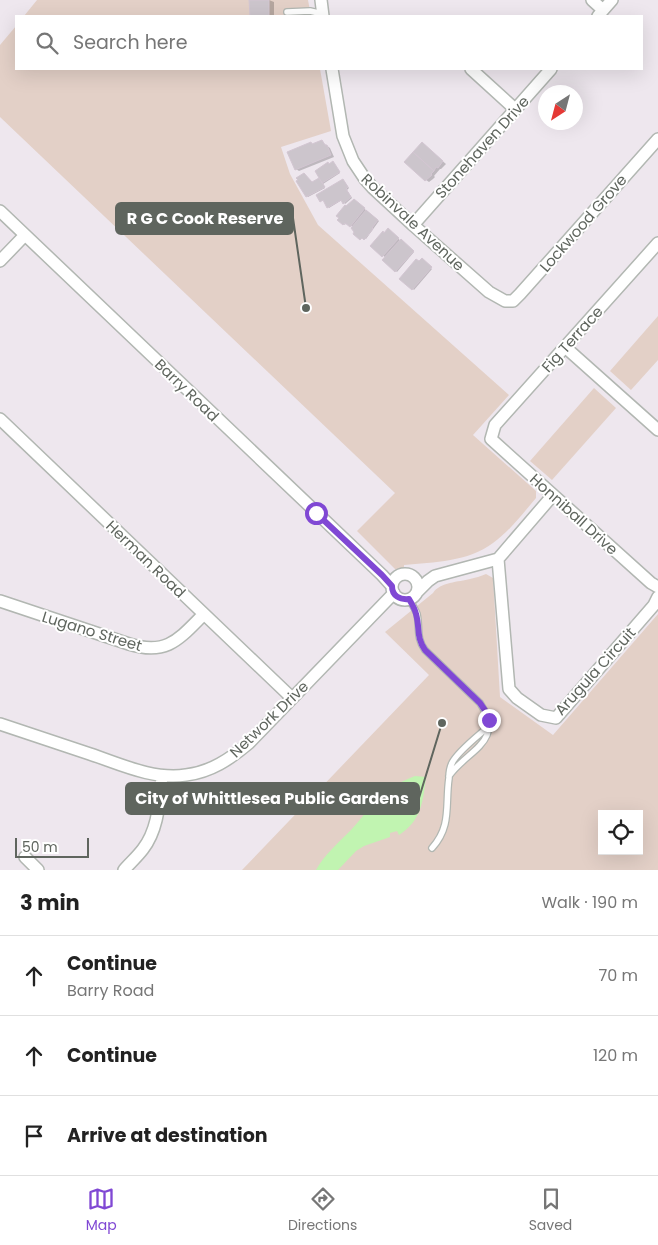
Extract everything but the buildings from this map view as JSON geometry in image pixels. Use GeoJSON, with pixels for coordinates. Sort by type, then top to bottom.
{"type":"FeatureCollection","features":[{"type":"Feature","properties":{"kind":"street"},"geometry":{"type":"LineString","coordinates":[[321,0],[321,15]]}},
{"type":"Feature","properties":{"kind":"street"},"geometry":{"type":"LineString","coordinates":[[592,0],[601,13],[612,0]]}},
{"type":"Feature","properties":{"kind":"street","name":"Robinvale Avenue"},"geometry":{"type":"LineString","coordinates":[[332,70],[343,136],[358,170],[373,188],[413,225],[489,292],[505,301]]}},
{"type":"Feature","properties":{"kind":"street"},"geometry":{"type":"LineString","coordinates":[[472,70],[515,109]]}},
{"type":"Feature","properties":{"kind":"street","name":"Stonehaven Drive"},"geometry":{"type":"LineString","coordinates":[[413,225],[550,70]]}},
{"type":"Feature","properties":{"kind":"street","name":"Lockwood Grove"},"geometry":{"type":"LineString","coordinates":[[505,301],[513,301],[520,294],[658,138]]}},
{"type":"Feature","properties":{"kind":"street","name":"Barry Road"},"geometry":{"type":"LineString","coordinates":[[0,211],[375,568],[393,590]]}},
{"type":"Feature","properties":{"kind":"street"},"geometry":{"type":"LineString","coordinates":[[0,261],[25,235]]}},
{"type":"Feature","properties":{"kind":"street","name":"Fig Terrace"},"geometry":{"type":"LineString","coordinates":[[491,440],[495,426],[658,243]]}},
{"type":"Feature","properties":{"kind":"street"},"geometry":{"type":"LineString","coordinates":[[565,347],[658,430]]}},
{"type":"Feature","properties":{"kind":"street","name":"Herman Road"},"geometry":{"type":"LineString","coordinates":[[0,419],[292,698]]}},
{"type":"Feature","properties":{"kind":"street","name":"Honniball Drive"},"geometry":{"type":"LineString","coordinates":[[491,440],[658,588]]}},
{"type":"Feature","properties":{"kind":"street"},"geometry":{"type":"LineString","coordinates":[[413,596],[418,586],[414,576],[404,575],[394,579],[393,590],[399,598],[404,600],[413,596],[435,576],[498,559],[553,495]]}},
{"type":"Feature","properties":{"kind":"street","name":"Arugula Circuit"},"geometry":{"type":"LineString","coordinates":[[498,559],[509,689],[517,698],[541,715],[556,718],[654,605],[658,597]]}},
{"type":"Feature","properties":{"kind":"street","name":"Barry Road"},"geometry":{"type":"LineString","coordinates":[[375,568],[383,572],[404,575],[435,576]]}},
{"type":"Feature","properties":{"kind":"street","name":"Network Drive"},"geometry":{"type":"LineString","coordinates":[[0,724],[138,770],[162,776],[187,775],[208,770],[234,756],[249,743],[393,590]]}},
{"type":"Feature","properties":{"kind":"street","name":"Lugano Street"},"geometry":{"type":"LineString","coordinates":[[0,601],[140,648],[150,649],[162,647],[176,641],[204,614]]}},
{"type":"Feature","properties":{"kind":"street"},"geometry":{"type":"LineString","coordinates":[[124,870],[143,849],[152,832],[159,808],[162,776]]}},
{"type":"Feature","properties":{"kind":"street"},"geometry":{"type":"LineString","coordinates":[[25,857],[38,870]]}},
{"type":"Feature","properties":{"kind":"lane"},"geometry":{"type":"LineString","coordinates":[[287,12],[310,11],[321,15]]}},
{"type":"Feature","properties":{"kind":"lane"},"geometry":{"type":"LineString","coordinates":[[413,596],[421,645],[480,703],[489,720],[487,736],[484,742],[449,776]]}},
{"type":"Feature","properties":{"kind":"lane"},"geometry":{"type":"LineString","coordinates":[[432,848],[444,829],[450,767],[454,758],[488,727]]}},
{"type":"Feature","properties":{"kind":"shaded area"},"geometry":{"type":"Polygon","coordinates":[[[37,0],[308,0],[311,15],[25,15],[37,0]]]}},
{"type":"Feature","properties":{"kind":"shaded area"},"geometry":{"type":"Polygon","coordinates":[[[15,27],[15,70],[320,70],[331,131],[281,147],[290,174],[318,225],[509,395],[473,435],[536,491],[536,498],[516,522],[493,543],[473,554],[439,562],[404,565],[404,578],[357,531],[395,493],[0,117],[0,45],[15,27]]]}},
{"type":"Feature","properties":{"kind":"shaded area"},"geometry":{"type":"Polygon","coordinates":[[[658,316],[658,360],[631,390],[610,371],[658,316]]]}},
{"type":"Feature","properties":{"kind":"shaded area"},"geometry":{"type":"Polygon","coordinates":[[[594,388],[616,408],[552,480],[530,461],[594,388]]]}},
{"type":"Feature","properties":{"kind":"shaded area"},"geometry":{"type":"Polygon","coordinates":[[[486,574],[493,578],[500,697],[553,735],[658,614],[658,870],[242,870],[429,675],[385,632],[436,589],[450,583],[486,574]]]}},
{"type":"Feature","properties":{"kind":"shaded area"},"geometry":{"type":"Polygon","coordinates":[[[415,776],[426,777],[424,795],[420,810],[406,830],[399,835],[397,831],[390,833],[390,837],[364,846],[356,851],[338,870],[316,870],[327,854],[355,826],[384,792],[415,776]]]}},
{"type":"Feature","properties":{"kind":"place","name":"R G C Cook Reserve"},"geometry":{"type":"Point","coordinates":[306,308]}},
{"type":"Feature","properties":{"kind":"place","name":"City of Whittlesea Public Gardens"},"geometry":{"type":"Point","coordinates":[442,723]}},
{"type":"Feature","properties":{"kind":"route"},"geometry":{"type":"LineString","coordinates":[[316,513],[382,575],[392,586],[394,595],[404,600],[409,599],[416,613],[421,645],[480,703],[489,720]]}}]}
